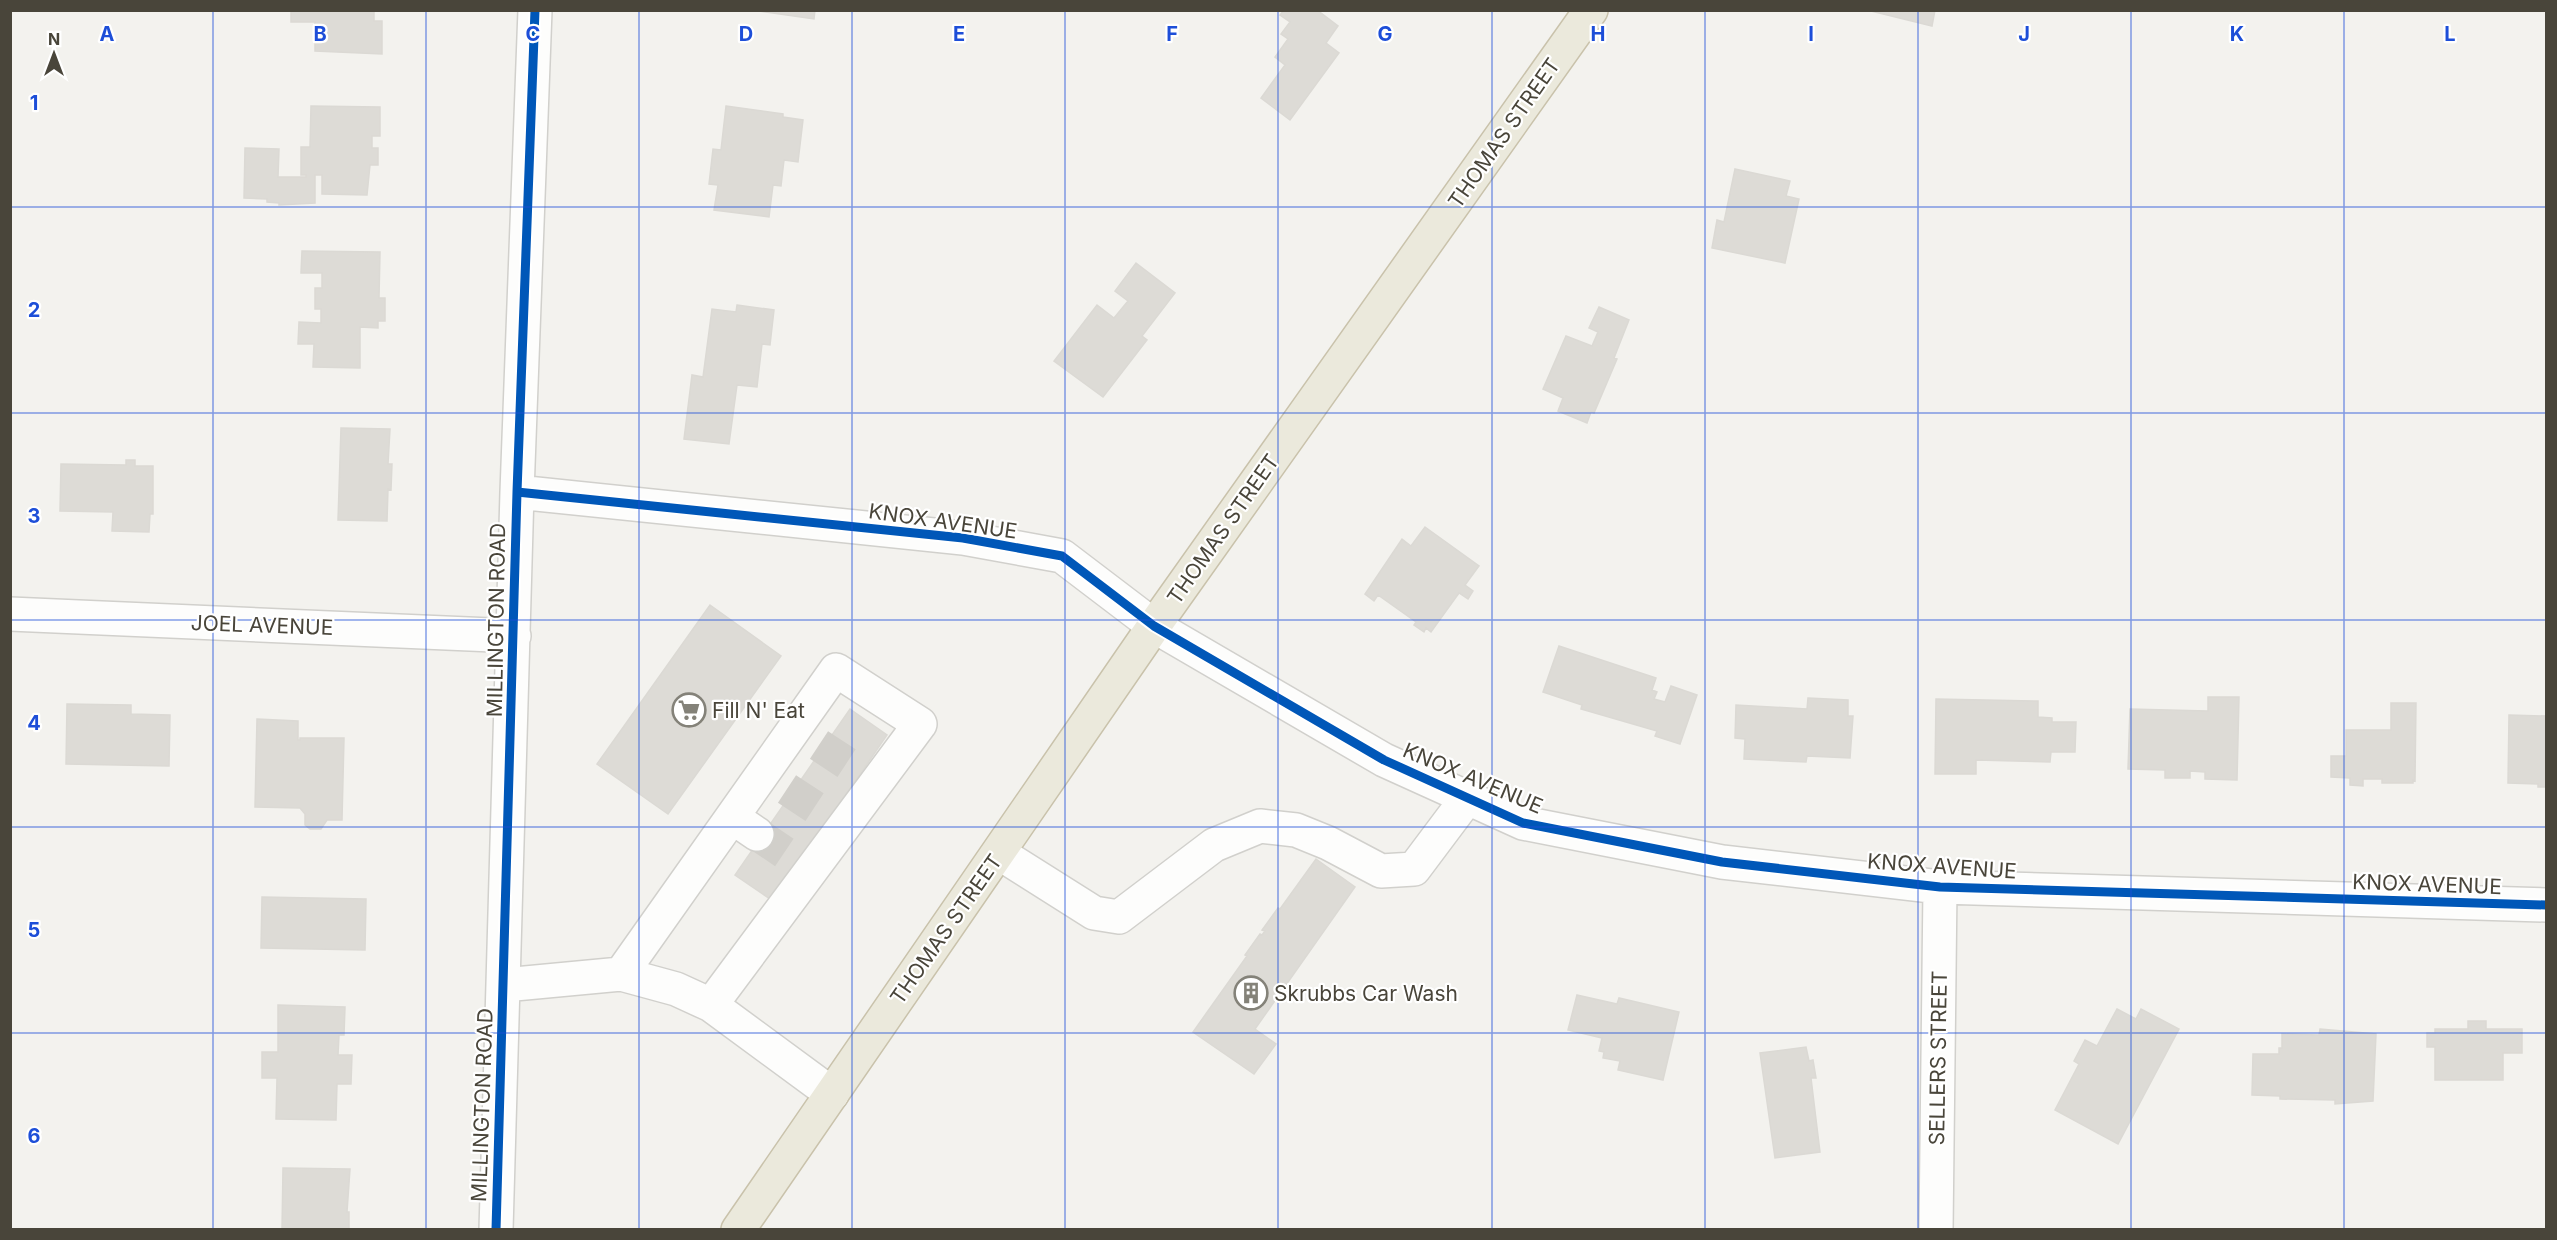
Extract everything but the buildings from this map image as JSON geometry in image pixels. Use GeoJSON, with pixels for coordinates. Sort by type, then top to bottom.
{"type":"FeatureCollection","features":[{"type":"Feature","properties":{"kind":"highway","name":"THOMAS STREET"},"geometry":{"type":"LineString","coordinates":[[738,1230],[1154,626],[1590,10]]}},
{"type":"Feature","properties":{"kind":"street","name":"MILLINGTON ROAD"},"geometry":{"type":"LineString","coordinates":[[496,1230],[517,492],[535,10]]}},
{"type":"Feature","properties":{"kind":"street","name":"KNOX AVENUE"},"geometry":{"type":"LineString","coordinates":[[517,492],[963,538],[1062,556],[1154,626],[1384,760],[1523,824],[1722,862],[1940,887],[2547,905]]}},
{"type":"Feature","properties":{"kind":"street","name":"JOEL AVENUE"},"geometry":{"type":"LineString","coordinates":[[10,614],[514,636]]}},
{"type":"Feature","properties":{"kind":"street"},"geometry":{"type":"LineString","coordinates":[[621,974],[744,826],[807,737],[836,670],[920,724],[866,777],[802,865],[711,1005]]}},
{"type":"Feature","properties":{"kind":"street"},"geometry":{"type":"LineString","coordinates":[[999,853],[1094,913],[1119,917],[1214,845],[1260,826],[1296,830],[1328,843],[1381,871],[1414,869],[1468,797]]}},
{"type":"Feature","properties":{"kind":"street","name":"SELLERS STREET"},"geometry":{"type":"LineString","coordinates":[[1936,1230],[1940,887]]}},
{"type":"Feature","properties":{"kind":"street"},"geometry":{"type":"LineString","coordinates":[[504,985],[621,974],[676,989],[711,1005],[832,1094]]}},
{"type":"Feature","properties":{"kind":"tunnel"},"geometry":{"type":"LineString","coordinates":[[819,745],[857,770]]}},
{"type":"Feature","properties":{"kind":"tunnel"},"geometry":{"type":"LineString","coordinates":[[787,789],[825,814]]}},
{"type":"Feature","properties":{"kind":"tunnel"},"geometry":{"type":"LineString","coordinates":[[757,834],[794,859]]}},
{"type":"Feature","properties":{"kind":"cycle path"},"geometry":{"type":"LineString","coordinates":[[496,1230],[517,492],[535,10]]}},
{"type":"Feature","properties":{"kind":"cycle path"},"geometry":{"type":"LineString","coordinates":[[517,492],[963,538],[1062,556],[1154,626],[1384,760],[1523,823],[1722,862],[1940,887],[2546,905]]}},
{"type":"Feature","properties":{"kind":"place","name":"Fill N' Eat"},"geometry":{"type":"Point","coordinates":[689,710]}},
{"type":"Feature","properties":{"kind":"place","name":"Skrubbs Car Wash"},"geometry":{"type":"Point","coordinates":[1251,993]}}]}
